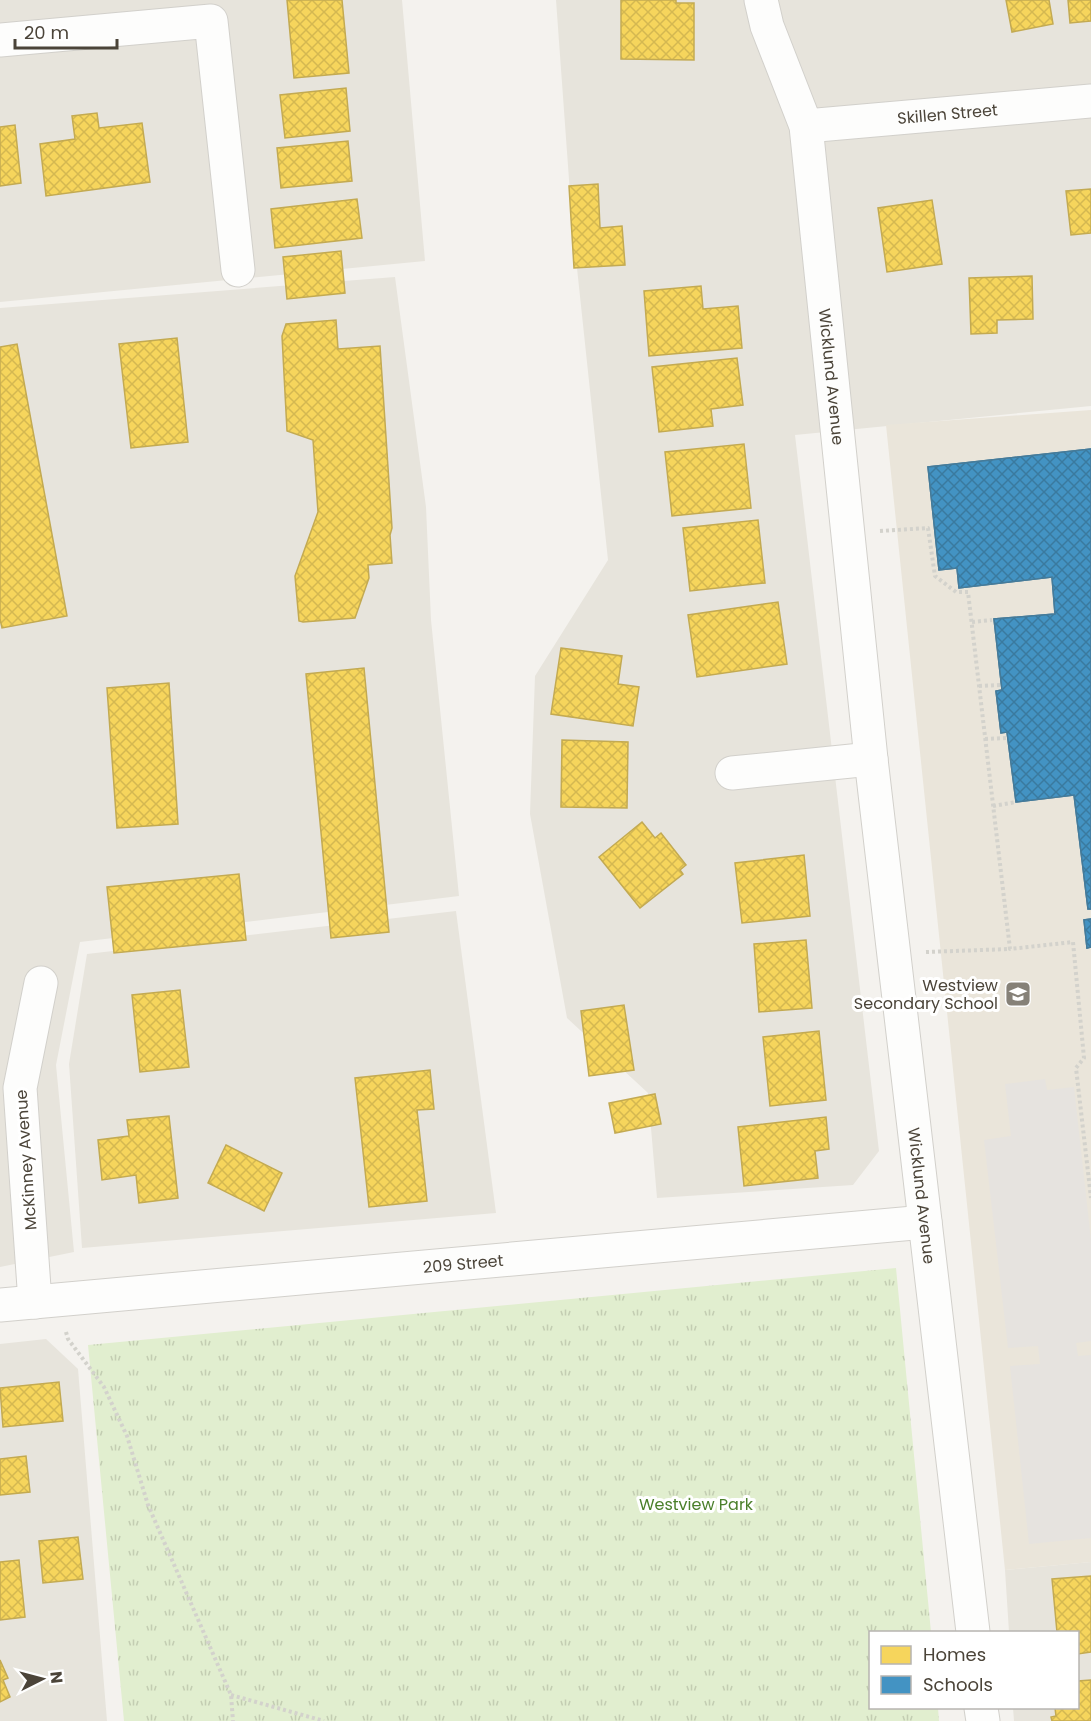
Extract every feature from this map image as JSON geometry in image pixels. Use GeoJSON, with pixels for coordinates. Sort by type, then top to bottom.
{"type":"FeatureCollection","features":[{"type":"Feature","properties":{"kind":"street","name":"Wicklund Avenue"},"geometry":{"type":"LineString","coordinates":[[762,0],[767,26],[806,126],[870,759],[973,1631]]}},
{"type":"Feature","properties":{"kind":"street"},"geometry":{"type":"LineString","coordinates":[[0,39],[211,21],[238,270]]}},
{"type":"Feature","properties":{"kind":"street","name":"Skillen Street"},"geometry":{"type":"LineString","coordinates":[[806,126],[1091,101]]}},
{"type":"Feature","properties":{"kind":"street"},"geometry":{"type":"LineString","coordinates":[[732,773],[870,759]]}},
{"type":"Feature","properties":{"kind":"street","name":"McKinney Avenue"},"geometry":{"type":"LineString","coordinates":[[41,983],[20,1088],[46,1301]]}},
{"type":"Feature","properties":{"kind":"street","name":"209 Street"},"geometry":{"type":"LineString","coordinates":[[0,1305],[926,1222]]}},
{"type":"Feature","properties":{"kind":"path"},"geometry":{"type":"LineString","coordinates":[[873,531],[928,528],[935,576],[956,592],[968,592],[1010,949]]}},
{"type":"Feature","properties":{"kind":"path"},"geometry":{"type":"LineString","coordinates":[[972,622],[992,620]]}},
{"type":"Feature","properties":{"kind":"path"},"geometry":{"type":"LineString","coordinates":[[979,686],[1000,685]]}},
{"type":"Feature","properties":{"kind":"path"},"geometry":{"type":"LineString","coordinates":[[985,739],[1006,738]]}},
{"type":"Feature","properties":{"kind":"path"},"geometry":{"type":"LineString","coordinates":[[993,806],[1016,802]]}},
{"type":"Feature","properties":{"kind":"path"},"geometry":{"type":"LineString","coordinates":[[920,952],[1010,949],[1073,942],[1084,1059],[1076,1068],[1091,1198]]}},
{"type":"Feature","properties":{"kind":"path"},"geometry":{"type":"LineString","coordinates":[[46,1301],[68,1339],[104,1387],[127,1436],[148,1505],[231,1695],[233,1721]]}},
{"type":"Feature","properties":{"kind":"path"},"geometry":{"type":"LineString","coordinates":[[231,1695],[324,1721]]}},
{"type":"Feature","properties":{"kind":"shaded area"},"geometry":{"type":"Polygon","coordinates":[[[0,0],[402,0],[425,261],[0,302],[0,0]]]}},
{"type":"Feature","properties":{"kind":"shaded area"},"geometry":{"type":"Polygon","coordinates":[[[556,0],[1091,0],[1091,406],[795,435],[879,1151],[853,1185],[657,1198],[648,1093],[567,1018],[530,814],[535,676],[608,560],[572,221],[556,0]]]}},
{"type":"Feature","properties":{"kind":"shaded area"},"geometry":{"type":"Polygon","coordinates":[[[395,277],[426,507],[431,620],[459,896],[80,942],[56,1065],[74,1252],[0,1267],[0,308],[395,277]]]}},
{"type":"Feature","properties":{"kind":"shaded area","name":"Westview Secondary School"},"geometry":{"type":"Polygon","coordinates":[[[1091,410],[1091,1562],[1005,1570],[886,425],[1091,410]]]}},
{"type":"Feature","properties":{"kind":"shaded area"},"geometry":{"type":"Polygon","coordinates":[[[456,911],[496,1213],[82,1248],[69,1064],[87,954],[456,911]]]}},
{"type":"Feature","properties":{"kind":"shaded area"},"geometry":{"type":"Polygon","coordinates":[[[1045,1079],[1047,1090],[1074,1087],[1091,1240],[1091,1341],[1076,1343],[1078,1356],[1091,1355],[1091,1538],[1029,1544],[1010,1366],[1040,1364],[1038,1346],[1008,1348],[984,1140],[1011,1136],[1005,1084],[1045,1079]]]}},
{"type":"Feature","properties":{"kind":"shaded area"},"geometry":{"type":"Polygon","coordinates":[[[46,1339],[78,1369],[107,1721],[0,1721],[0,1344],[46,1339]]]}},
{"type":"Feature","properties":{"kind":"shaded area"},"geometry":{"type":"Polygon","coordinates":[[[1091,1562],[1091,1721],[1014,1721],[1013,1709],[1079,1709],[1079,1631],[1009,1631],[1005,1570],[1091,1562]]]}},
{"type":"Feature","properties":{"kind":"green space","name":"Westview Park"},"geometry":{"type":"Polygon","coordinates":[[[896,1268],[931,1631],[869,1631],[869,1709],[938,1709],[939,1721],[124,1721],[88,1345],[896,1268]]]}},
{"type":"Feature","properties":{"kind":"building: Homes"},"geometry":{"type":"Polygon","coordinates":[[[287,0],[342,0],[349,73],[294,78],[287,0]]]}},
{"type":"Feature","properties":{"kind":"building: Homes"},"geometry":{"type":"Polygon","coordinates":[[[621,0],[676,0],[676,3],[694,3],[694,60],[621,59],[621,0]]]}},
{"type":"Feature","properties":{"kind":"building: Homes"},"geometry":{"type":"Polygon","coordinates":[[[1006,0],[1049,0],[1053,24],[1012,32],[1006,0]]]}},
{"type":"Feature","properties":{"kind":"building: Homes"},"geometry":{"type":"Polygon","coordinates":[[[1068,0],[1091,0],[1091,21],[1070,23],[1068,0]]]}},
{"type":"Feature","properties":{"kind":"building: Homes"},"geometry":{"type":"Polygon","coordinates":[[[346,88],[350,131],[285,138],[280,95],[346,88]]]}},
{"type":"Feature","properties":{"kind":"building: Homes"},"geometry":{"type":"Polygon","coordinates":[[[97,113],[99,128],[142,123],[150,182],[46,196],[40,144],[75,139],[72,116],[97,113]]]}},
{"type":"Feature","properties":{"kind":"building: Homes"},"geometry":{"type":"Polygon","coordinates":[[[15,125],[21,183],[0,186],[0,127],[15,125]]]}},
{"type":"Feature","properties":{"kind":"building: Homes"},"geometry":{"type":"Polygon","coordinates":[[[348,141],[352,181],[281,188],[277,148],[348,141]]]}},
{"type":"Feature","properties":{"kind":"building: Homes"},"geometry":{"type":"Polygon","coordinates":[[[598,184],[600,228],[622,226],[625,265],[574,268],[569,186],[598,184]]]}},
{"type":"Feature","properties":{"kind":"building: Homes"},"geometry":{"type":"Polygon","coordinates":[[[1091,189],[1091,233],[1071,235],[1066,191],[1091,189]]]}},
{"type":"Feature","properties":{"kind":"building: Homes"},"geometry":{"type":"Polygon","coordinates":[[[357,199],[362,238],[275,248],[271,209],[357,199]]]}},
{"type":"Feature","properties":{"kind":"building: Homes"},"geometry":{"type":"Polygon","coordinates":[[[932,200],[942,264],[887,272],[878,208],[932,200]]]}},
{"type":"Feature","properties":{"kind":"building: Homes"},"geometry":{"type":"Polygon","coordinates":[[[341,251],[345,293],[287,299],[283,257],[341,251]]]}},
{"type":"Feature","properties":{"kind":"building: Homes"},"geometry":{"type":"Polygon","coordinates":[[[1032,276],[1033,319],[997,320],[997,333],[971,334],[969,278],[1032,276]]]}},
{"type":"Feature","properties":{"kind":"building: Homes"},"geometry":{"type":"Polygon","coordinates":[[[701,286],[703,309],[738,306],[742,348],[649,356],[644,291],[701,286]]]}},
{"type":"Feature","properties":{"kind":"building: Homes"},"geometry":{"type":"Polygon","coordinates":[[[336,320],[338,349],[380,346],[392,528],[390,535],[392,563],[368,565],[369,578],[355,618],[303,622],[299,621],[295,576],[318,512],[313,440],[287,431],[282,336],[286,324],[336,320]]]}},
{"type":"Feature","properties":{"kind":"building: Homes"},"geometry":{"type":"Polygon","coordinates":[[[177,338],[188,442],[131,448],[119,344],[177,338]]]}},
{"type":"Feature","properties":{"kind":"building: Homes"},"geometry":{"type":"Polygon","coordinates":[[[17,344],[67,616],[2,628],[0,619],[0,347],[17,344]]]}},
{"type":"Feature","properties":{"kind":"building: Homes"},"geometry":{"type":"Polygon","coordinates":[[[737,358],[743,405],[711,409],[713,426],[659,432],[652,367],[737,358]]]}},
{"type":"Feature","properties":{"kind":"building: Homes"},"geometry":{"type":"Polygon","coordinates":[[[744,444],[751,508],[672,516],[665,452],[744,444]]]}},
{"type":"Feature","properties":{"kind":"building: Homes"},"geometry":{"type":"Polygon","coordinates":[[[758,520],[765,583],[690,591],[683,528],[758,520]]]}},
{"type":"Feature","properties":{"kind":"building: Homes"},"geometry":{"type":"Polygon","coordinates":[[[778,602],[787,664],[697,677],[688,615],[778,602]]]}},
{"type":"Feature","properties":{"kind":"building: Homes"},"geometry":{"type":"Polygon","coordinates":[[[561,648],[622,656],[618,684],[639,687],[633,726],[551,714],[561,648]]]}},
{"type":"Feature","properties":{"kind":"building: Homes"},"geometry":{"type":"Polygon","coordinates":[[[364,668],[389,932],[331,938],[306,674],[364,668]]]}},
{"type":"Feature","properties":{"kind":"building: Homes"},"geometry":{"type":"Polygon","coordinates":[[[169,683],[178,824],[117,828],[107,688],[169,683]]]}},
{"type":"Feature","properties":{"kind":"building: Homes"},"geometry":{"type":"Polygon","coordinates":[[[562,740],[628,742],[627,808],[561,807],[562,740]]]}},
{"type":"Feature","properties":{"kind":"building: Homes"},"geometry":{"type":"Polygon","coordinates":[[[642,822],[655,838],[661,833],[686,865],[680,870],[683,874],[640,908],[599,857],[642,822]]]}},
{"type":"Feature","properties":{"kind":"building: Homes"},"geometry":{"type":"Polygon","coordinates":[[[804,855],[810,916],[742,923],[735,863],[804,855]]]}},
{"type":"Feature","properties":{"kind":"building: Homes"},"geometry":{"type":"Polygon","coordinates":[[[239,874],[246,940],[114,953],[107,887],[239,874]]]}},
{"type":"Feature","properties":{"kind":"building: Homes"},"geometry":{"type":"Polygon","coordinates":[[[806,940],[812,1008],[759,1012],[754,944],[806,940]]]}},
{"type":"Feature","properties":{"kind":"building: Homes"},"geometry":{"type":"Polygon","coordinates":[[[180,990],[189,1067],[140,1072],[132,995],[180,990]]]}},
{"type":"Feature","properties":{"kind":"building: Homes"},"geometry":{"type":"Polygon","coordinates":[[[624,1005],[634,1070],[589,1076],[581,1011],[624,1005]]]}},
{"type":"Feature","properties":{"kind":"building: Homes"},"geometry":{"type":"Polygon","coordinates":[[[819,1031],[826,1100],[770,1106],[763,1037],[819,1031]]]}},
{"type":"Feature","properties":{"kind":"building: Homes"},"geometry":{"type":"Polygon","coordinates":[[[430,1070],[434,1109],[417,1110],[427,1201],[369,1207],[355,1078],[430,1070]]]}},
{"type":"Feature","properties":{"kind":"building: Homes"},"geometry":{"type":"Polygon","coordinates":[[[655,1094],[661,1124],[615,1133],[609,1103],[655,1094]]]}},
{"type":"Feature","properties":{"kind":"building: Homes"},"geometry":{"type":"Polygon","coordinates":[[[169,1116],[178,1198],[139,1203],[136,1175],[102,1180],[98,1140],[129,1136],[127,1120],[169,1116]]]}},
{"type":"Feature","properties":{"kind":"building: Homes"},"geometry":{"type":"Polygon","coordinates":[[[826,1117],[829,1149],[815,1151],[818,1178],[744,1186],[738,1127],[826,1117]]]}},
{"type":"Feature","properties":{"kind":"building: Homes"},"geometry":{"type":"Polygon","coordinates":[[[226,1145],[282,1173],[264,1211],[208,1183],[226,1145]]]}},
{"type":"Feature","properties":{"kind":"building: Homes"},"geometry":{"type":"Polygon","coordinates":[[[59,1382],[63,1421],[3,1427],[0,1388],[59,1382]]]}},
{"type":"Feature","properties":{"kind":"building: Homes"},"geometry":{"type":"Polygon","coordinates":[[[26,1456],[30,1492],[0,1495],[0,1459],[26,1456]]]}},
{"type":"Feature","properties":{"kind":"building: Homes"},"geometry":{"type":"Polygon","coordinates":[[[78,1537],[83,1579],[43,1583],[39,1541],[78,1537]]]}},
{"type":"Feature","properties":{"kind":"building: Homes"},"geometry":{"type":"Polygon","coordinates":[[[19,1560],[25,1617],[0,1620],[0,1562],[19,1560]]]}},
{"type":"Feature","properties":{"kind":"building: Homes"},"geometry":{"type":"Polygon","coordinates":[[[1091,1576],[1091,1652],[1079,1654],[1079,1631],[1057,1631],[1052,1579],[1091,1576]]]}},
{"type":"Feature","properties":{"kind":"building: Homes"},"geometry":{"type":"Polygon","coordinates":[[[0,1660],[8,1678],[3,1680],[10,1697],[0,1702],[0,1660]]]}},
{"type":"Feature","properties":{"kind":"building: Homes"},"geometry":{"type":"Polygon","coordinates":[[[1091,1680],[1091,1721],[1052,1721],[1051,1717],[1056,1716],[1055,1709],[1079,1709],[1079,1681],[1091,1680]]]}},
{"type":"Feature","properties":{"kind":"building: Schools"},"geometry":{"type":"Polygon","coordinates":[[[1091,449],[1091,909],[1088,909],[1074,795],[1016,802],[1007,732],[1001,733],[996,691],[1002,690],[994,619],[1055,614],[1052,577],[959,588],[957,568],[939,570],[928,467],[1091,449]]]}},
{"type":"Feature","properties":{"kind":"building: Schools"},"geometry":{"type":"Polygon","coordinates":[[[1091,449],[1091,909],[1088,909],[1074,795],[1016,802],[1007,732],[1001,733],[996,691],[1002,690],[994,619],[1055,614],[1052,577],[959,588],[957,568],[939,570],[928,467],[1091,449]]]}},
{"type":"Feature","properties":{"kind":"building: Schools"},"geometry":{"type":"Polygon","coordinates":[[[1091,919],[1091,947],[1087,948],[1084,920],[1091,919]]]}},
{"type":"Feature","properties":{"kind":"building: Schools"},"geometry":{"type":"Polygon","coordinates":[[[1091,919],[1091,947],[1087,948],[1084,920],[1091,919]]]}},
{"type":"Feature","properties":{"kind":"place","name":"Westview Secondary School"},"geometry":{"type":"Point","coordinates":[1018,994]}}]}
